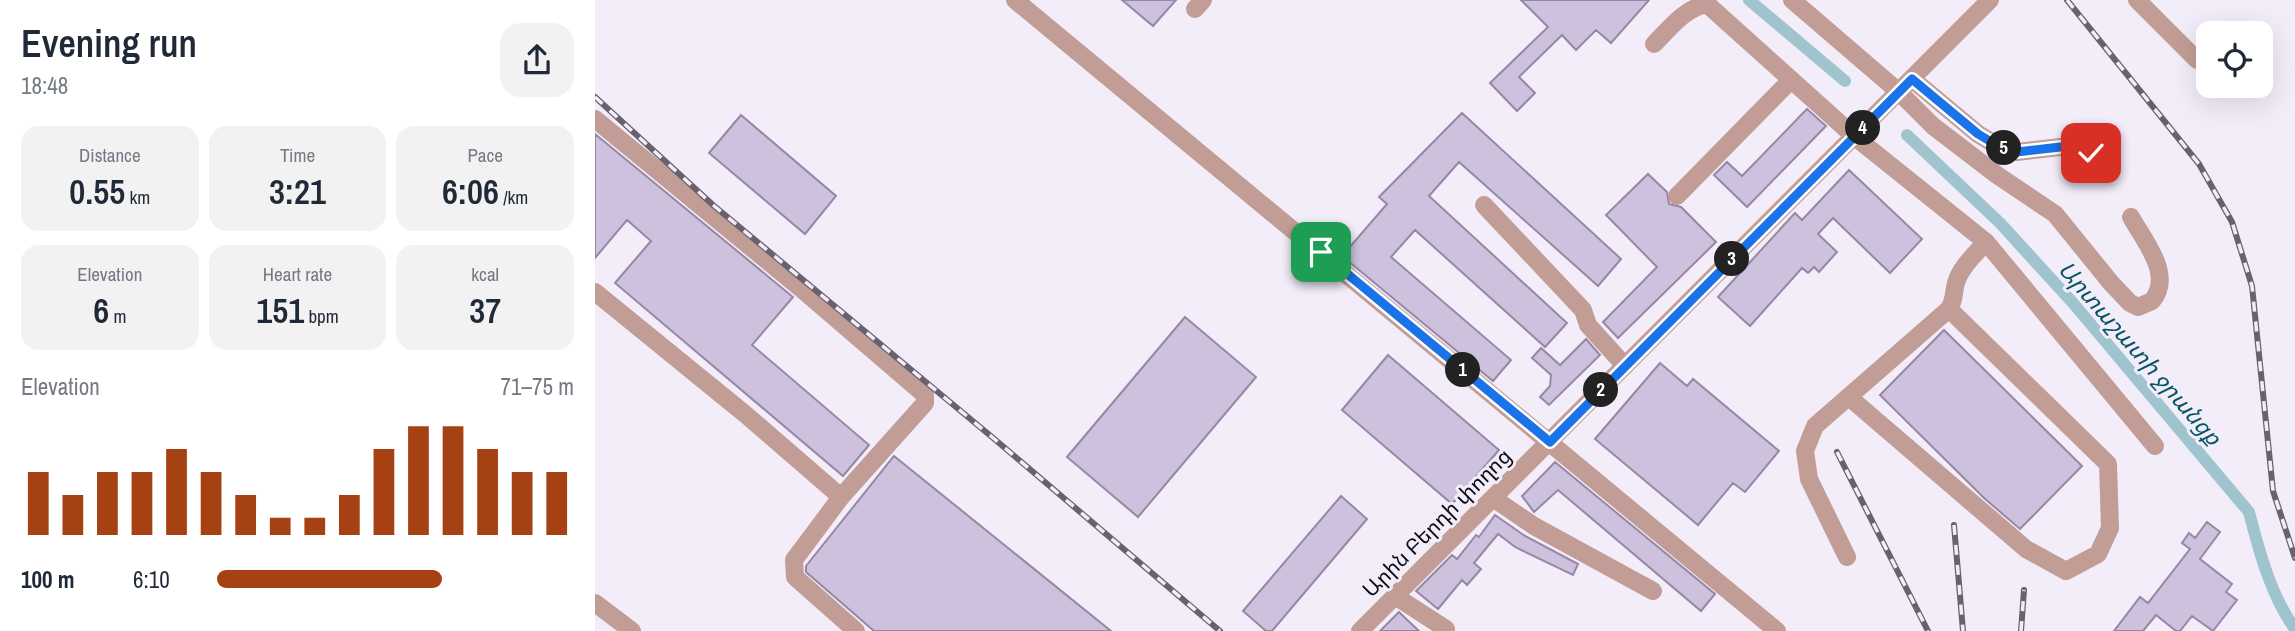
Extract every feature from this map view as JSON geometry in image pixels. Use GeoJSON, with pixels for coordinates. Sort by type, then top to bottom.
{"type":"FeatureCollection","features":[{"type":"Feature","properties":{"kind":"street"},"geometry":{"type":"LineString","coordinates":[[1015,0],[1774,630]]}},
{"type":"Feature","properties":{"kind":"street"},"geometry":{"type":"LineString","coordinates":[[1791,0],[1899,92],[1933,126],[1997,175],[2055,214],[2111,283],[2130,303],[2139,307],[2158,295],[2161,283],[2158,265],[2131,217]]}},
{"type":"Feature","properties":{"kind":"street","name":"Արին Բերդի փողոց"},"geometry":{"type":"LineString","coordinates":[[1360,631],[1990,0]]}},
{"type":"Feature","properties":{"kind":"street"},"geometry":{"type":"LineString","coordinates":[[2137,0],[2196,59]]}},
{"type":"Feature","properties":{"kind":"street"},"geometry":{"type":"LineString","coordinates":[[1654,44],[1685,14],[1697,5],[1707,4],[1855,137],[1986,242],[2155,446]]}},
{"type":"Feature","properties":{"kind":"street"},"geometry":{"type":"LineString","coordinates":[[1912,79],[1978,134],[1998,146],[2017,152],[2069,146],[2091,153]]}},
{"type":"Feature","properties":{"kind":"street"},"geometry":{"type":"LineString","coordinates":[[1677,196],[1791,80]]}},
{"type":"Feature","properties":{"kind":"street"},"geometry":{"type":"LineString","coordinates":[[595,119],[783,274],[925,396],[925,403],[841,497],[794,560],[795,577],[856,631]]}},
{"type":"Feature","properties":{"kind":"street"},"geometry":{"type":"LineString","coordinates":[[1484,205],[1583,310],[1588,325],[1625,366]]}},
{"type":"Feature","properties":{"kind":"street"},"geometry":{"type":"LineString","coordinates":[[1847,557],[1809,479],[1805,451],[1815,426],[1949,310],[1955,299],[1956,283],[1962,270],[1986,242]]}},
{"type":"Feature","properties":{"kind":"street"},"geometry":{"type":"LineString","coordinates":[[595,292],[745,414],[841,497]]}},
{"type":"Feature","properties":{"kind":"street"},"geometry":{"type":"LineString","coordinates":[[1850,398],[2026,549],[2066,571],[2098,554],[2110,528],[2108,464],[2048,402],[1949,310]]}},
{"type":"Feature","properties":{"kind":"street"},"geometry":{"type":"LineString","coordinates":[[1493,498],[1534,526],[1653,591]]}},
{"type":"Feature","properties":{"kind":"street"},"geometry":{"type":"LineString","coordinates":[[1395,596],[1446,629]]}},
{"type":"Feature","properties":{"kind":"street"},"geometry":{"type":"LineString","coordinates":[[595,603],[632,631]]}},
{"type":"Feature","properties":{"kind":"building"},"geometry":{"type":"Polygon","coordinates":[[[1122,0],[1176,0],[1153,26],[1122,0]]]}},
{"type":"Feature","properties":{"kind":"building"},"geometry":{"type":"Polygon","coordinates":[[[1521,0],[1649,0],[1611,43],[1596,30],[1576,50],[1562,35],[1519,77],[1535,93],[1517,111],[1490,83],[1548,27],[1521,0]]]}},
{"type":"Feature","properties":{"kind":"building"},"geometry":{"type":"Polygon","coordinates":[[[1807,109],[1826,126],[1747,207],[1714,175],[1727,162],[1742,176],[1807,109]]]}},
{"type":"Feature","properties":{"kind":"building"},"geometry":{"type":"Polygon","coordinates":[[[1462,113],[1621,259],[1598,286],[1459,162],[1429,196],[1567,323],[1545,347],[1415,230],[1391,257],[1511,360],[1493,381],[1342,256],[1387,204],[1379,197],[1462,113]]]}},
{"type":"Feature","properties":{"kind":"building"},"geometry":{"type":"Polygon","coordinates":[[[741,115],[836,196],[805,234],[709,153],[741,115]]]}},
{"type":"Feature","properties":{"kind":"building"},"geometry":{"type":"Polygon","coordinates":[[[595,134],[793,297],[752,345],[869,445],[843,476],[615,283],[651,241],[627,220],[595,258],[595,134]]]}},
{"type":"Feature","properties":{"kind":"building"},"geometry":{"type":"Polygon","coordinates":[[[1849,170],[1922,239],[1890,273],[1833,218],[1818,234],[1837,252],[1819,272],[1814,267],[1808,273],[1802,268],[1750,326],[1718,297],[1795,213],[1802,220],[1849,170]]]}},
{"type":"Feature","properties":{"kind":"building"},"geometry":{"type":"Polygon","coordinates":[[[1648,174],[1667,192],[1669,204],[1681,207],[1716,242],[1618,338],[1603,322],[1657,267],[1606,215],[1648,174]]]}},
{"type":"Feature","properties":{"kind":"building"},"geometry":{"type":"Polygon","coordinates":[[[1185,317],[1256,377],[1138,517],[1067,457],[1185,317]]]}},
{"type":"Feature","properties":{"kind":"building"},"geometry":{"type":"Polygon","coordinates":[[[1944,330],[2082,466],[2020,529],[1984,498],[1880,395],[1944,330]]]}},
{"type":"Feature","properties":{"kind":"building"},"geometry":{"type":"Polygon","coordinates":[[[1586,339],[1600,355],[1549,405],[1540,397],[1550,386],[1551,375],[1532,358],[1541,348],[1560,365],[1586,339]]]}},
{"type":"Feature","properties":{"kind":"building"},"geometry":{"type":"Polygon","coordinates":[[[1388,355],[1499,450],[1452,504],[1342,410],[1388,355]]]}},
{"type":"Feature","properties":{"kind":"building"},"geometry":{"type":"Polygon","coordinates":[[[1660,363],[1687,386],[1693,379],[1779,451],[1745,492],[1733,483],[1698,525],[1595,439],[1660,363]]]}},
{"type":"Feature","properties":{"kind":"building"},"geometry":{"type":"Polygon","coordinates":[[[894,456],[1111,631],[874,631],[806,572],[806,566],[894,456]]]}},
{"type":"Feature","properties":{"kind":"building"},"geometry":{"type":"Polygon","coordinates":[[[1555,462],[1715,594],[1701,611],[1558,490],[1534,512],[1522,496],[1555,462]]]}},
{"type":"Feature","properties":{"kind":"building"},"geometry":{"type":"Polygon","coordinates":[[[1341,496],[1367,519],[1272,631],[1266,631],[1243,611],[1341,496]]]}},
{"type":"Feature","properties":{"kind":"building"},"geometry":{"type":"Polygon","coordinates":[[[1495,515],[1525,536],[1578,564],[1573,575],[1515,547],[1498,534],[1474,563],[1481,569],[1467,585],[1462,580],[1438,609],[1416,591],[1452,555],[1457,559],[1476,535],[1479,537],[1495,515]]]}},
{"type":"Feature","properties":{"kind":"building"},"geometry":{"type":"Polygon","coordinates":[[[2207,522],[2220,532],[2200,559],[2232,584],[2226,592],[2237,600],[2213,631],[2192,616],[2180,631],[2176,631],[2156,615],[2143,631],[2114,631],[2140,597],[2148,603],[2190,549],[2182,543],[2189,533],[2195,538],[2207,522]]]}},
{"type":"Feature","properties":{"kind":"building"},"geometry":{"type":"Polygon","coordinates":[[[1399,612],[1401,614],[1419,631],[1380,631],[1399,612]]]}},
{"type":"Feature","properties":{"kind":"waterway","name":"Արտաշատի ջրանցք"},"geometry":{"type":"LineString","coordinates":[[1749,0],[1845,81]]}},
{"type":"Feature","properties":{"kind":"waterway","name":"Արտաշատի ջրանցք"},"geometry":{"type":"LineString","coordinates":[[1907,135],[2000,223],[2073,303],[2249,512],[2273,588],[2295,629]]}},
{"type":"Feature","properties":{"kind":"railway"},"geometry":{"type":"LineString","coordinates":[[2067,0],[2199,164],[2232,222],[2252,286],[2273,491],[2295,558]]}},
{"type":"Feature","properties":{"kind":"railway"},"geometry":{"type":"LineString","coordinates":[[595,97],[713,205],[1220,631]]}},
{"type":"Feature","properties":{"kind":"railway"},"geometry":{"type":"LineString","coordinates":[[1837,452],[1928,631]]}},
{"type":"Feature","properties":{"kind":"railway"},"geometry":{"type":"LineString","coordinates":[[1954,525],[1963,631]]}},
{"type":"Feature","properties":{"kind":"railway"},"geometry":{"type":"LineString","coordinates":[[2021,631],[2024,590]]}},
{"type":"Feature","properties":{"kind":"route"},"geometry":{"type":"LineString","coordinates":[[1321,252],[1550,442],[1912,79],[1978,134],[1998,146],[2017,152],[2069,146],[2091,153]]}}]}
